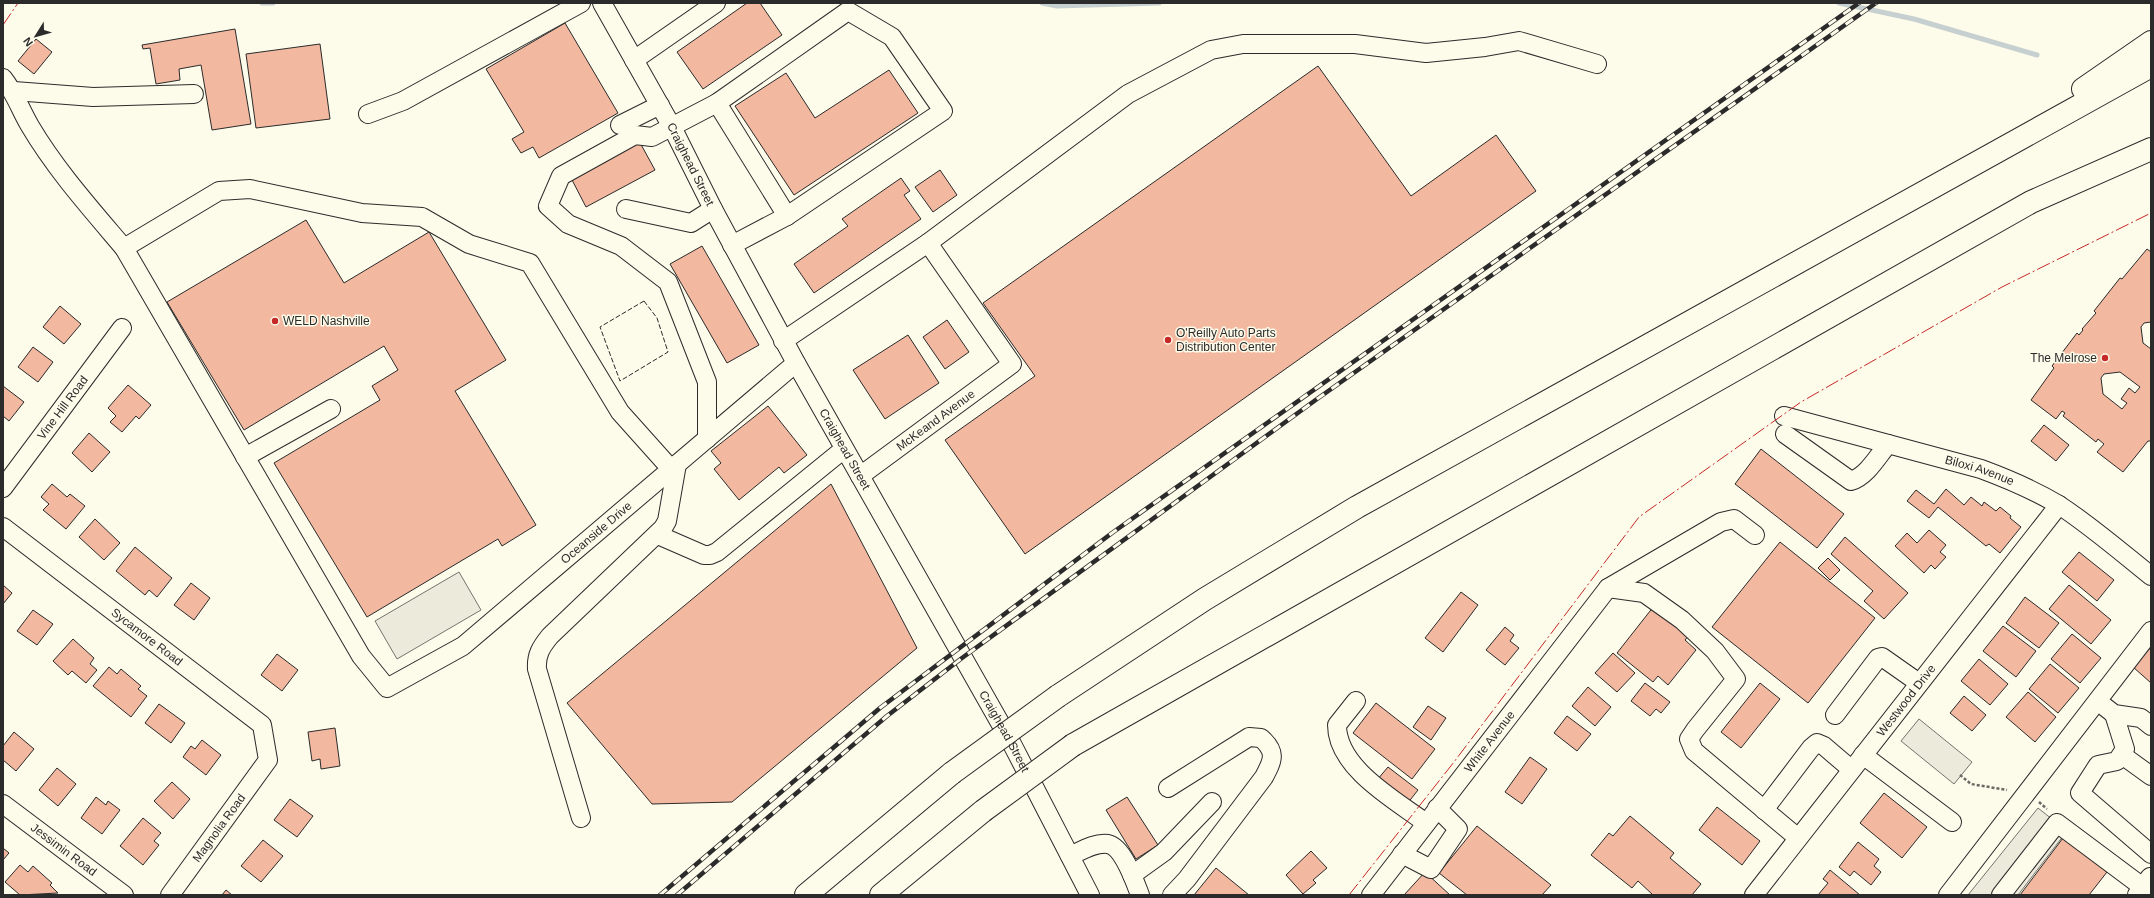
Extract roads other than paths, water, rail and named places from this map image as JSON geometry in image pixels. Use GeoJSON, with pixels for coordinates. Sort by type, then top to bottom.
{"type":"FeatureCollection","features":[{"type":"Feature","properties":{"kind":"highway"},"geometry":{"type":"LineString","coordinates":[[1993,153],[2151,42]]}},
{"type":"Feature","properties":{"kind":"highway"},"geometry":{"type":"LineString","coordinates":[[806,895],[952,773],[1058,696],[1204,599],[1357,507],[2151,66]]}},
{"type":"Feature","properties":{"kind":"highway"},"geometry":{"type":"LineString","coordinates":[[2050,193],[2151,134]]}},
{"type":"Feature","properties":{"kind":"highway"},"geometry":{"type":"LineString","coordinates":[[881,895],[983,811],[1073,745],[2031,202],[2151,149]]}},
{"type":"Feature","properties":{"kind":"street"},"geometry":{"type":"LineString","coordinates":[[368,114],[403,101],[581,3]]}},
{"type":"Feature","properties":{"kind":"street","name":"Craighead Street"},"geometry":{"type":"LineString","coordinates":[[602,3],[672,127],[713,209],[783,341],[1012,744],[1090,895]]}},
{"type":"Feature","properties":{"kind":"street"},"geometry":{"type":"LineString","coordinates":[[634,60],[716,3]]}},
{"type":"Feature","properties":{"kind":"street"},"geometry":{"type":"LineString","coordinates":[[707,439],[707,382],[668,282],[621,246],[568,224],[548,206],[561,176],[635,135],[652,137],[717,103],[848,11],[892,37],[943,111],[787,216],[732,245]]}},
{"type":"Feature","properties":{"kind":"street"},"geometry":{"type":"LineString","coordinates":[[783,341],[928,242],[1128,94],[1211,50],[1243,44],[1356,44],[1426,53],[1485,47],[1520,41],[1597,64]]}},
{"type":"Feature","properties":{"kind":"street"},"geometry":{"type":"LineString","coordinates":[[8,84],[93,97],[194,94]]}},
{"type":"Feature","properties":{"kind":"street"},"geometry":{"type":"LineString","coordinates":[[8,84],[30,126],[56,164],[124,248],[246,457],[331,409]]}},
{"type":"Feature","properties":{"kind":"street"},"geometry":{"type":"LineString","coordinates":[[717,103],[787,216]]}},
{"type":"Feature","properties":{"kind":"street"},"geometry":{"type":"LineString","coordinates":[[620,125],[660,105]]}},
{"type":"Feature","properties":{"kind":"street"},"geometry":{"type":"LineString","coordinates":[[124,248],[219,191],[250,189],[362,212],[422,217],[469,244],[530,263],[620,412],[674,467],[667,521],[658,535],[550,636],[540,648],[537,658],[537,670],[581,818]]}},
{"type":"Feature","properties":{"kind":"street"},"geometry":{"type":"LineString","coordinates":[[626,209],[691,223],[713,209]]}},
{"type":"Feature","properties":{"kind":"street","name":"McKeand Avenue"},"geometry":{"type":"LineString","coordinates":[[860,476],[1012,364],[928,242]]}},
{"type":"Feature","properties":{"kind":"street","name":"Vine Hill Road"},"geometry":{"type":"LineString","coordinates":[[3,488],[122,328]]}},
{"type":"Feature","properties":{"kind":"street","name":"Oceanside Drive"},"geometry":{"type":"LineString","coordinates":[[246,457],[361,656],[387,688],[462,646],[796,363]]}},
{"type":"Feature","properties":{"kind":"street","name":"Biloxi Avenue"},"geometry":{"type":"LineString","coordinates":[[1784,416],[1981,469],[2012,481],[2059,505],[2151,576]]}},
{"type":"Feature","properties":{"kind":"street"},"geometry":{"type":"LineString","coordinates":[[1785,434],[1851,481],[1857,479],[1866,471],[1888,444]]}},
{"type":"Feature","properties":{"kind":"street"},"geometry":{"type":"LineString","coordinates":[[658,535],[704,555],[710,555],[718,552],[844,449]]}},
{"type":"Feature","properties":{"kind":"street","name":"Westwood Drive"},"geometry":{"type":"LineString","coordinates":[[1754,895],[1851,769],[2059,505]]}},
{"type":"Feature","properties":{"kind":"street"},"geometry":{"type":"LineString","coordinates":[[1608,588],[1721,522],[1734,519],[1755,535]]}},
{"type":"Feature","properties":{"kind":"street","name":"Sycamore Road"},"geometry":{"type":"LineString","coordinates":[[3,527],[262,726],[268,760]]}},
{"type":"Feature","properties":{"kind":"street"},"geometry":{"type":"LineString","coordinates":[[1608,588],[1644,593],[1682,620],[1715,651],[1736,679],[1694,730],[1689,739],[1694,751],[1798,838]]}},
{"type":"Feature","properties":{"kind":"street","name":"White Avenue"},"geometry":{"type":"LineString","coordinates":[[1371,895],[1608,588]]}},
{"type":"Feature","properties":{"kind":"street"},"geometry":{"type":"LineString","coordinates":[[1948,895],[2020,792],[2098,701],[2151,631]]}},
{"type":"Feature","properties":{"kind":"street"},"geometry":{"type":"LineString","coordinates":[[1835,715],[1878,658],[1882,657],[1919,683]]}},
{"type":"Feature","properties":{"kind":"street"},"geometry":{"type":"LineString","coordinates":[[1356,701],[1337,725],[1340,743],[1347,758],[1370,782],[1426,823]]}},
{"type":"Feature","properties":{"kind":"street"},"geometry":{"type":"LineString","coordinates":[[2098,701],[2114,714],[2141,718],[2151,726]]}},
{"type":"Feature","properties":{"kind":"street"},"geometry":{"type":"LineString","coordinates":[[2114,714],[2125,749],[2117,761],[2098,765],[2080,793],[2151,854]]}},
{"type":"Feature","properties":{"kind":"street"},"geometry":{"type":"LineString","coordinates":[[1168,788],[1250,737],[1261,738],[1269,744],[1273,757],[1272,763],[1264,777],[1191,874],[1172,895]]}},
{"type":"Feature","properties":{"kind":"street"},"geometry":{"type":"LineString","coordinates":[[1764,810],[1811,748],[1817,743],[1824,746],[1851,769]]}},
{"type":"Feature","properties":{"kind":"street"},"geometry":{"type":"LineString","coordinates":[[1863,755],[1952,822]]}},
{"type":"Feature","properties":{"kind":"street"},"geometry":{"type":"LineString","coordinates":[[2122,755],[2151,776]]}},
{"type":"Feature","properties":{"kind":"street","name":"Magnolia Road"},"geometry":{"type":"LineString","coordinates":[[170,895],[268,760]]}},
{"type":"Feature","properties":{"kind":"street"},"geometry":{"type":"LineString","coordinates":[[1132,875],[1164,852],[1212,802]]}},
{"type":"Feature","properties":{"kind":"street","name":"Jessimin Road"},"geometry":{"type":"LineString","coordinates":[[3,804],[124,895]]}},
{"type":"Feature","properties":{"kind":"street"},"geometry":{"type":"LineString","coordinates":[[1402,854],[1431,869],[1458,829],[1437,808]]}},
{"type":"Feature","properties":{"kind":"street"},"geometry":{"type":"LineString","coordinates":[[2001,895],[2057,823],[2145,888]]}},
{"type":"Feature","properties":{"kind":"street"},"geometry":{"type":"LineString","coordinates":[[1070,856],[1091,846],[1108,844],[1120,851],[1140,895]]}},
{"type":"Feature","properties":{"kind":"waterway"},"geometry":{"type":"LineString","coordinates":[[262,3],[273,3]]}},
{"type":"Feature","properties":{"kind":"waterway"},"geometry":{"type":"LineString","coordinates":[[1042,3],[1057,6],[1159,3]]}},
{"type":"Feature","properties":{"kind":"waterway"},"geometry":{"type":"LineString","coordinates":[[1839,3],[1914,19],[2037,55]]}},
{"type":"Feature","properties":{"kind":"railway"},"geometry":{"type":"LineString","coordinates":[[660,895],[880,708],[1112,533],[1859,3]]}},
{"type":"Feature","properties":{"kind":"railway"},"geometry":{"type":"LineString","coordinates":[[677,895],[887,716],[962,658],[1317,399],[1876,3]]}},
{"type":"Feature","properties":{"kind":"place","name":"WELD Nashville"},"geometry":{"type":"Point","coordinates":[275,321]}},
{"type":"Feature","properties":{"kind":"place","name":"O'Reilly Auto Parts Distribution Center"},"geometry":{"type":"Point","coordinates":[1168,340]}},
{"type":"Feature","properties":{"kind":"place","name":"The Melrose"},"geometry":{"type":"Point","coordinates":[2105,358]}}]}
